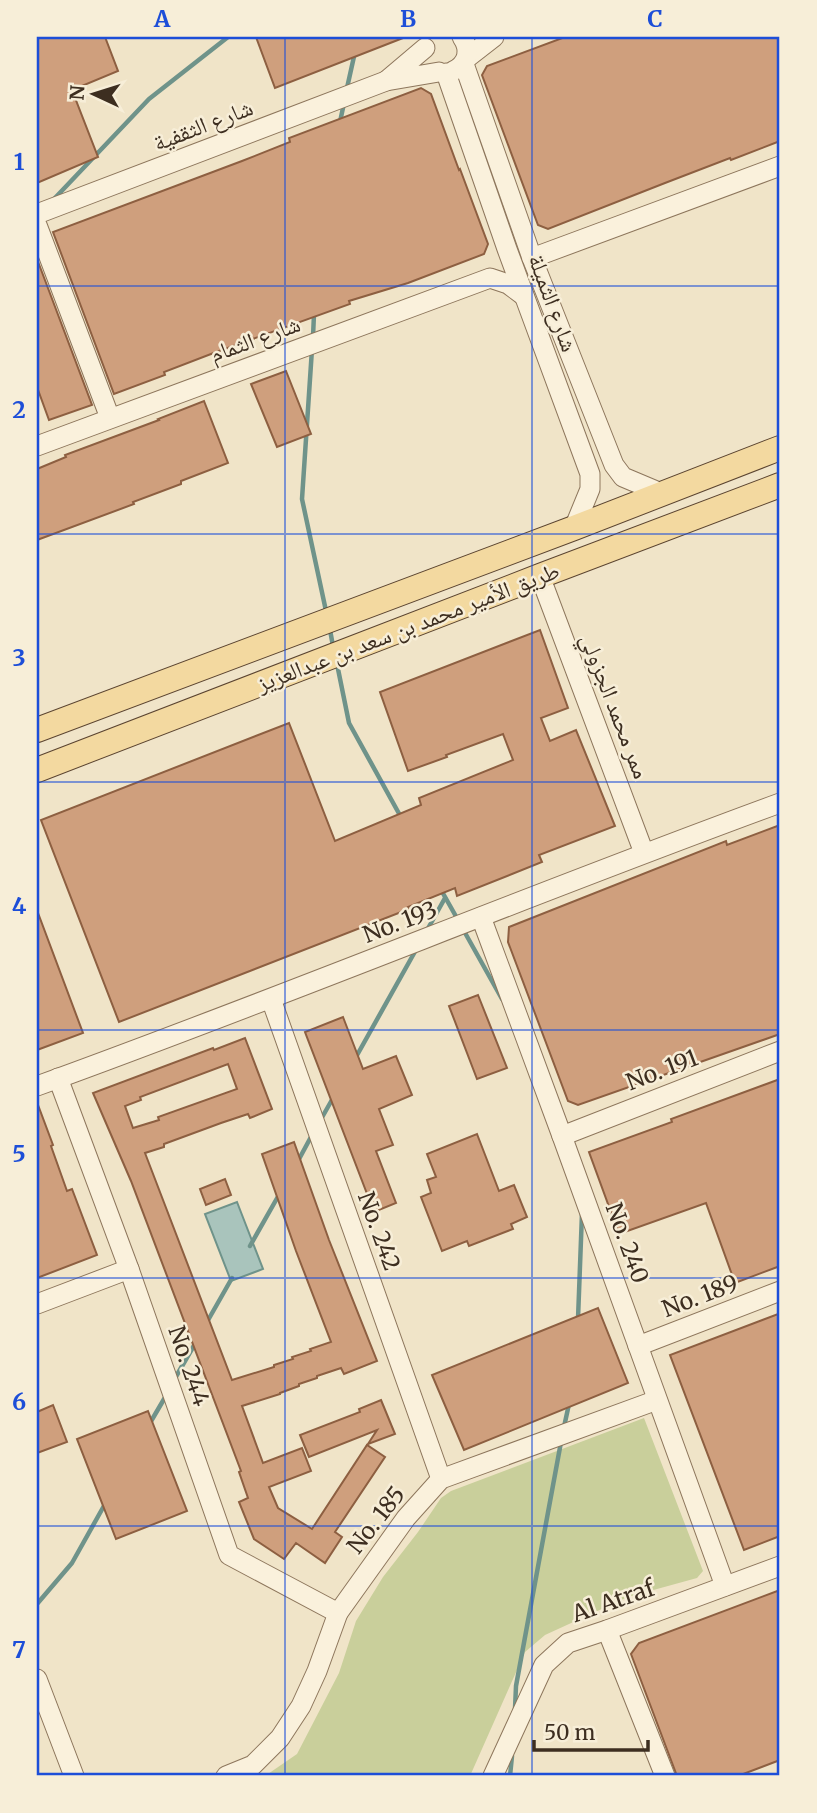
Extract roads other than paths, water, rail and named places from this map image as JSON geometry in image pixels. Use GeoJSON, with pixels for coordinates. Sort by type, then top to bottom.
{"type":"FeatureCollection","features":[{"type":"Feature","properties":{"kind":"main road","name":"طريق الأمير محمد بن سعد بن عبدالعزيز"},"geometry":{"type":"LineString","coordinates":[[37,730],[780,448]]}},
{"type":"Feature","properties":{"kind":"main road","name":"طريق الأمير محمد بن سعد بن عبدالعزيز"},"geometry":{"type":"LineString","coordinates":[[37,770],[780,485]]}},
{"type":"Feature","properties":{"kind":"street"},"geometry":{"type":"LineString","coordinates":[[454,67],[467,45],[462,37]]}},
{"type":"Feature","properties":{"kind":"street"},"geometry":{"type":"LineString","coordinates":[[386,81],[454,67],[494,37]]}},
{"type":"Feature","properties":{"kind":"street"},"geometry":{"type":"LineString","coordinates":[[427,40],[428,62],[433,68],[454,67]]}},
{"type":"Feature","properties":{"kind":"street"},"geometry":{"type":"LineString","coordinates":[[386,81],[427,40]]}},
{"type":"Feature","properties":{"kind":"street"},"geometry":{"type":"LineString","coordinates":[[454,67],[463,91]]}},
{"type":"Feature","properties":{"kind":"street","name":"شارع الثقفية"},"geometry":{"type":"LineString","coordinates":[[37,214],[386,81]]}},
{"type":"Feature","properties":{"kind":"street","name":"شارع الثميلة"},"geometry":{"type":"LineString","coordinates":[[463,91],[507,249],[590,474],[590,489],[573,528]]}},
{"type":"Feature","properties":{"kind":"street","name":"شارع الثميلة"},"geometry":{"type":"LineString","coordinates":[[463,91],[614,466],[623,477],[660,494]]}},
{"type":"Feature","properties":{"kind":"street"},"geometry":{"type":"LineString","coordinates":[[532,258],[780,166]]}},
{"type":"Feature","properties":{"kind":"street"},"geometry":{"type":"LineString","coordinates":[[37,225],[110,418]]}},
{"type":"Feature","properties":{"kind":"street"},"geometry":{"type":"LineString","coordinates":[[507,249],[490,278],[508,284],[524,296]]}},
{"type":"Feature","properties":{"kind":"street","name":"شارع الثمام"},"geometry":{"type":"LineString","coordinates":[[37,446],[490,278]]}},
{"type":"Feature","properties":{"kind":"street","name":"ممر محمد الجزولي"},"geometry":{"type":"LineString","coordinates":[[540,576],[644,853]]}},
{"type":"Feature","properties":{"kind":"street","name":"No. 193"},"geometry":{"type":"LineString","coordinates":[[37,1086],[780,803]]}},
{"type":"Feature","properties":{"kind":"street","name":"No. 240"},"geometry":{"type":"LineString","coordinates":[[481,917],[725,1586]]}},
{"type":"Feature","properties":{"kind":"street","name":"No. 242"},"geometry":{"type":"LineString","coordinates":[[271,999],[441,1479]]}},
{"type":"Feature","properties":{"kind":"street","name":"No. 191"},"geometry":{"type":"LineString","coordinates":[[562,1136],[780,1051]]}},
{"type":"Feature","properties":{"kind":"street","name":"No. 244"},"geometry":{"type":"LineString","coordinates":[[58,1078],[229,1555],[338,1614]]}},
{"type":"Feature","properties":{"kind":"street"},"geometry":{"type":"LineString","coordinates":[[37,1304],[128,1269]]}},
{"type":"Feature","properties":{"kind":"street","name":"No. 189"},"geometry":{"type":"LineString","coordinates":[[638,1346],[780,1291]]}},
{"type":"Feature","properties":{"kind":"street","name":"No. 185"},"geometry":{"type":"LineString","coordinates":[[226,1776],[253,1765],[280,1738],[317,1671],[338,1614],[406,1518],[441,1479],[657,1401]]}},
{"type":"Feature","properties":{"kind":"street","name":"Al Atraf"},"geometry":{"type":"LineString","coordinates":[[493,1776],[544,1665],[568,1643],[780,1566]]}},
{"type":"Feature","properties":{"kind":"street"},"geometry":{"type":"LineString","coordinates":[[607,1630],[665,1776]]}},
{"type":"Feature","properties":{"kind":"street"},"geometry":{"type":"LineString","coordinates":[[37,1679],[74,1776]]}},
{"type":"Feature","properties":{"kind":"water"},"geometry":{"type":"Polygon","coordinates":[[[237,1202],[263,1269],[231,1281],[205,1214],[237,1202]]]}},
{"type":"Feature","properties":{"kind":"waterway"},"geometry":{"type":"LineString","coordinates":[[54,199],[149,99],[228,37]]}},
{"type":"Feature","properties":{"kind":"waterway"},"geometry":{"type":"LineString","coordinates":[[347,88],[355,52]]}},
{"type":"Feature","properties":{"kind":"waterway"},"geometry":{"type":"LineString","coordinates":[[340,122],[344,103]]}},
{"type":"Feature","properties":{"kind":"waterway"},"geometry":{"type":"LineString","coordinates":[[313,337],[314,314]]}},
{"type":"Feature","properties":{"kind":"waterway"},"geometry":{"type":"LineString","coordinates":[[312,349],[302,499],[326,611]]}},
{"type":"Feature","properties":{"kind":"waterway"},"geometry":{"type":"LineString","coordinates":[[330,630],[333,646]]}},
{"type":"Feature","properties":{"kind":"waterway"},"geometry":{"type":"LineString","coordinates":[[337,664],[349,723],[402,819]]}},
{"type":"Feature","properties":{"kind":"waterway"},"geometry":{"type":"LineString","coordinates":[[440,888],[458,920]]}},
{"type":"Feature","properties":{"kind":"waterway"},"geometry":{"type":"LineString","coordinates":[[426,932],[445,898]]}},
{"type":"Feature","properties":{"kind":"waterway"},"geometry":{"type":"LineString","coordinates":[[464,931],[502,999]]}},
{"type":"Feature","properties":{"kind":"waterway"},"geometry":{"type":"LineString","coordinates":[[356,1057],[417,948]]}},
{"type":"Feature","properties":{"kind":"waterway"},"geometry":{"type":"LineString","coordinates":[[320,1121],[333,1098]]}},
{"type":"Feature","properties":{"kind":"waterway"},"geometry":{"type":"LineString","coordinates":[[298,1161],[312,1135]]}},
{"type":"Feature","properties":{"kind":"waterway"},"geometry":{"type":"LineString","coordinates":[[250,1246],[280,1193]]}},
{"type":"Feature","properties":{"kind":"waterway"},"geometry":{"type":"LineString","coordinates":[[578,1319],[582,1213]]}},
{"type":"Feature","properties":{"kind":"waterway"},"geometry":{"type":"LineString","coordinates":[[207,1322],[232,1278]]}},
{"type":"Feature","properties":{"kind":"waterway"},"geometry":{"type":"LineString","coordinates":[[174,1380],[196,1342]]}},
{"type":"Feature","properties":{"kind":"waterway"},"geometry":{"type":"LineString","coordinates":[[150,1423],[167,1394]]}},
{"type":"Feature","properties":{"kind":"waterway"},"geometry":{"type":"LineString","coordinates":[[564,1427],[569,1404]]}},
{"type":"Feature","properties":{"kind":"waterway"},"geometry":{"type":"LineString","coordinates":[[515,1709],[516,1686],[561,1442]]}},
{"type":"Feature","properties":{"kind":"waterway"},"geometry":{"type":"LineString","coordinates":[[37,1604],[72,1563],[105,1504]]}},
{"type":"Feature","properties":{"kind":"waterway"},"geometry":{"type":"LineString","coordinates":[[510,1776],[512,1756]]}}]}
